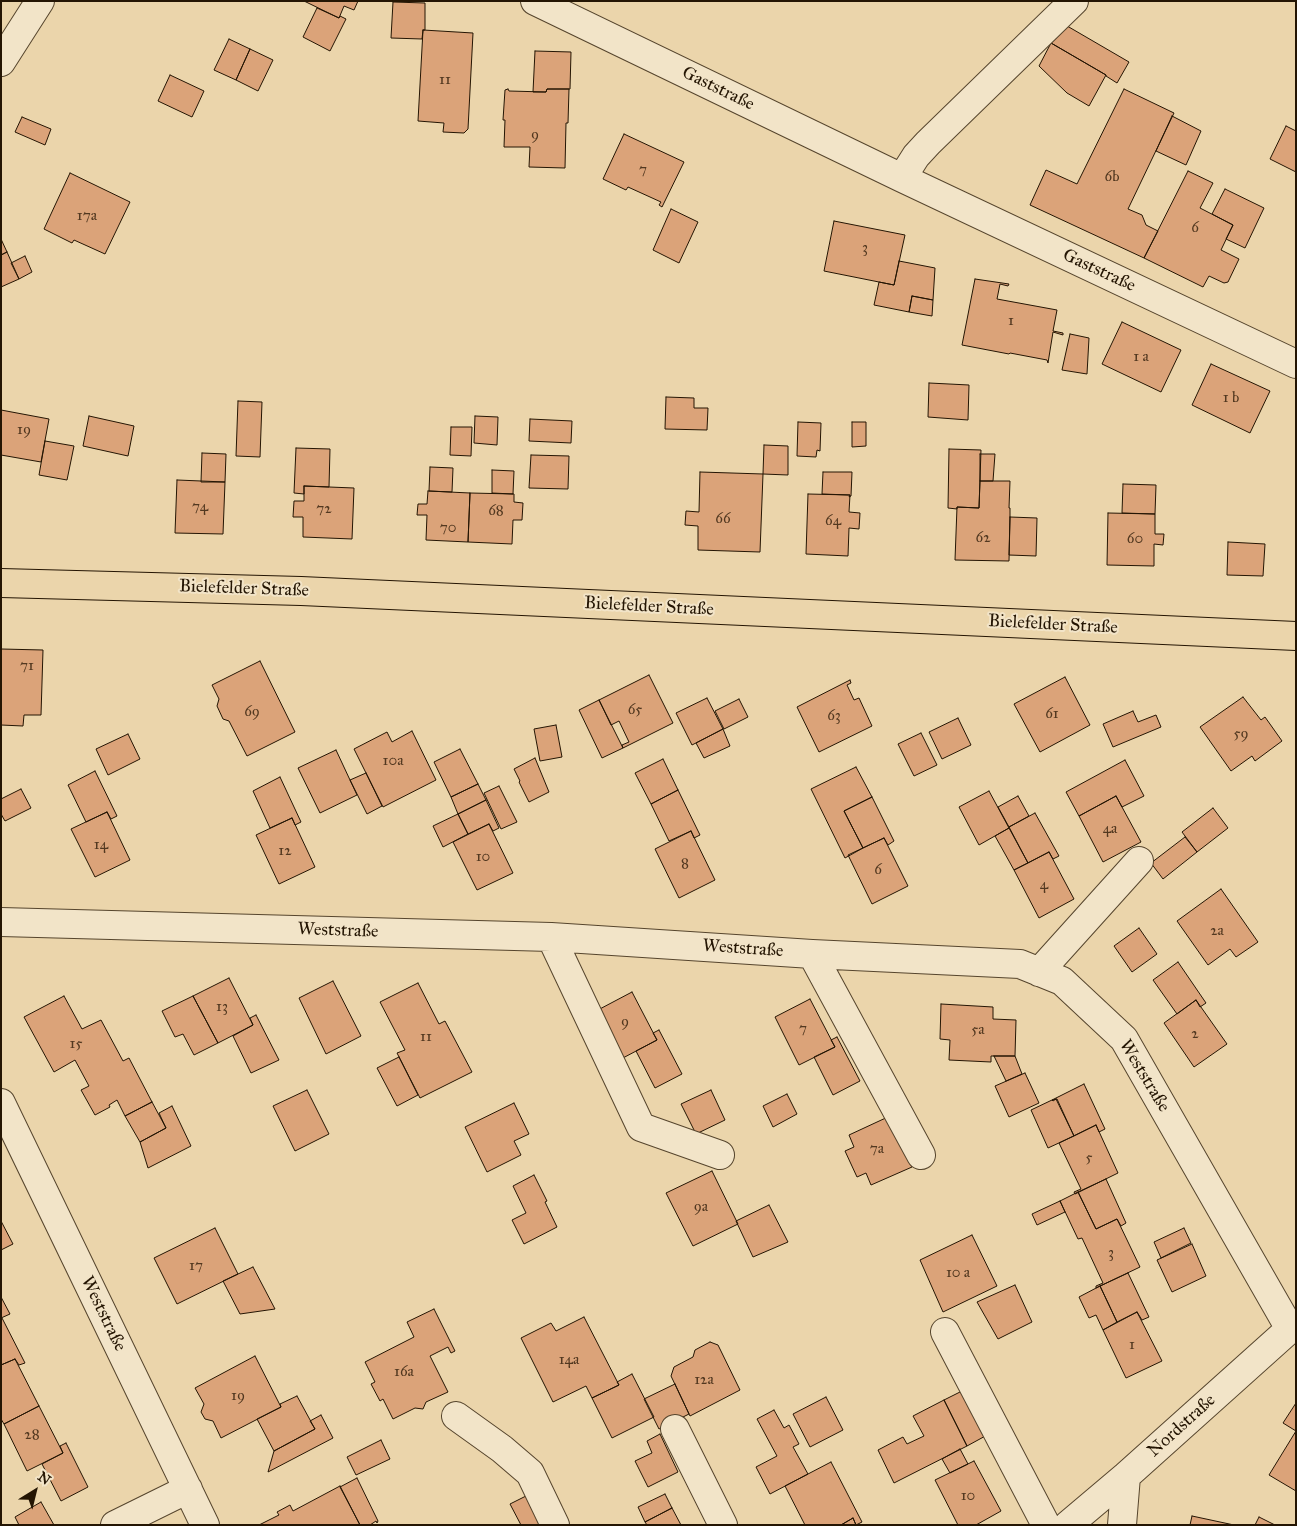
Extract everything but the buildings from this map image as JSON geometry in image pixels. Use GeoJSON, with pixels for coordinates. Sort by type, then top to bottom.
{"type":"FeatureCollection","features":[{"type":"Feature","properties":{"kind":"main road","name":"Bielefelder Straße"},"geometry":{"type":"LineString","coordinates":[[1,583],[301,591],[1296,636]]}},
{"type":"Feature","properties":{"kind":"street"},"geometry":{"type":"LineString","coordinates":[[1,62],[40,1]]}},
{"type":"Feature","properties":{"kind":"street","name":"Gaststraße"},"geometry":{"type":"LineString","coordinates":[[534,1],[902,178],[1296,364]]}},
{"type":"Feature","properties":{"kind":"street"},"geometry":{"type":"LineString","coordinates":[[902,178],[916,156],[928,142],[1074,1]]}},
{"type":"Feature","properties":{"kind":"street"},"geometry":{"type":"LineString","coordinates":[[1039,972],[1139,861]]}},
{"type":"Feature","properties":{"kind":"street","name":"Weststraße"},"geometry":{"type":"LineString","coordinates":[[1,922],[551,937],[812,954],[1020,964],[1062,981],[1124,1040],[1293,1328]]}},
{"type":"Feature","properties":{"kind":"street"},"geometry":{"type":"LineString","coordinates":[[551,937],[641,1127],[720,1155]]}},
{"type":"Feature","properties":{"kind":"street"},"geometry":{"type":"LineString","coordinates":[[812,954],[921,1155]]}},
{"type":"Feature","properties":{"kind":"street","name":"Weststraße"},"geometry":{"type":"LineString","coordinates":[[1,1103],[205,1525]]}},
{"type":"Feature","properties":{"kind":"street","name":"Nordstraße"},"geometry":{"type":"LineString","coordinates":[[1068,1525],[1293,1328]]}},
{"type":"Feature","properties":{"kind":"street"},"geometry":{"type":"LineString","coordinates":[[945,1332],[1046,1525]]}},
{"type":"Feature","properties":{"kind":"street"},"geometry":{"type":"LineString","coordinates":[[456,1416],[502,1449],[530,1474],[555,1525]]}},
{"type":"Feature","properties":{"kind":"street"},"geometry":{"type":"LineString","coordinates":[[675,1429],[723,1525]]}},
{"type":"Feature","properties":{"kind":"street"},"geometry":{"type":"LineString","coordinates":[[1122,1525],[1126,1476]]}},
{"type":"Feature","properties":{"kind":"street"},"geometry":{"type":"LineString","coordinates":[[115,1525],[188,1490]]}}]}
